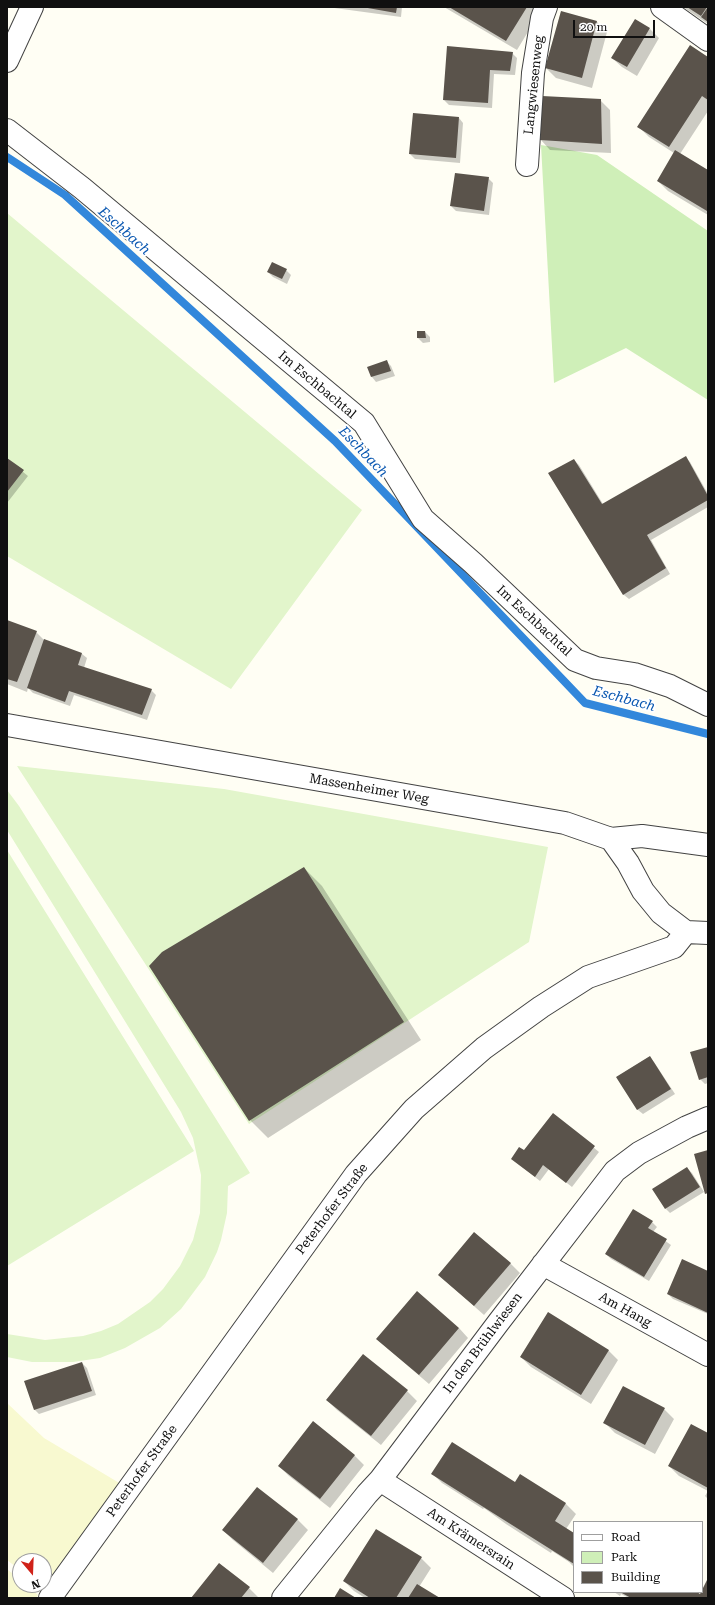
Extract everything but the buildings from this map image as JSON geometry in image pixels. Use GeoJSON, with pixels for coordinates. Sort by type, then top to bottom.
{"type":"FeatureCollection","features":[{"type":"Feature","properties":{"kind":"street"},"geometry":{"type":"LineString","coordinates":[[7,61],[32,7]]}},
{"type":"Feature","properties":{"kind":"street","name":"Langwiesenweg"},"geometry":{"type":"LineString","coordinates":[[527,165],[533,73],[542,18],[546,7]]}},
{"type":"Feature","properties":{"kind":"street"},"geometry":{"type":"LineString","coordinates":[[662,7],[708,40]]}},
{"type":"Feature","properties":{"kind":"street","name":"Im Eschbachtal"},"geometry":{"type":"LineString","coordinates":[[7,130],[82,188],[364,423],[423,519],[473,563],[575,660],[596,668],[634,674],[670,686],[708,705]]}},
{"type":"Feature","properties":{"kind":"street","name":"Massenheimer Weg"},"geometry":{"type":"LineString","coordinates":[[7,725],[565,823],[611,840]]}},
{"type":"Feature","properties":{"kind":"street"},"geometry":{"type":"LineString","coordinates":[[708,845],[642,836],[611,840],[628,863],[647,897],[661,913],[686,932],[708,933]]}},
{"type":"Feature","properties":{"kind":"street","name":"Peterhofer Straße"},"geometry":{"type":"LineString","coordinates":[[50,1598],[356,1174],[414,1109],[484,1048],[541,1007],[588,977],[674,947],[686,932]]}},
{"type":"Feature","properties":{"kind":"street","name":"In den Brühlwiesen"},"geometry":{"type":"LineString","coordinates":[[283,1598],[380,1480],[543,1264],[615,1172],[639,1152],[687,1127],[708,1118]]}},
{"type":"Feature","properties":{"kind":"street","name":"Am Hang"},"geometry":{"type":"LineString","coordinates":[[543,1264],[708,1355]]}},
{"type":"Feature","properties":{"kind":"street","name":"Am Krämersrain"},"geometry":{"type":"LineString","coordinates":[[380,1480],[563,1598]]}},
{"type":"Feature","properties":{"kind":"green space"},"geometry":{"type":"Polygon","coordinates":[[[541,145],[597,155],[708,231],[708,400],[626,348],[554,383],[541,145]]]}},
{"type":"Feature","properties":{"kind":"green space"},"geometry":{"type":"Polygon","coordinates":[[[7,213],[362,510],[231,689],[7,556],[7,213]]]}},
{"type":"Feature","properties":{"kind":"green space"},"geometry":{"type":"Polygon","coordinates":[[[17,766],[224,789],[548,847],[529,942],[249,1124],[17,766]]]}},
{"type":"Feature","properties":{"kind":"green space"},"geometry":{"type":"Polygon","coordinates":[[[7,790],[19,806],[250,1173],[228,1186],[227,1213],[217,1252],[205,1277],[181,1309],[160,1328],[125,1348],[100,1358],[73,1362],[32,1362],[7,1357],[7,1334],[45,1340],[83,1336],[118,1324],[150,1302],[163,1289],[180,1266],[193,1240],[200,1213],[201,1175],[193,1138],[181,1112],[7,830],[7,790]]]}},
{"type":"Feature","properties":{"kind":"green space"},"geometry":{"type":"Polygon","coordinates":[[[7,850],[194,1151],[7,1266],[7,850]]]}},
{"type":"Feature","properties":{"kind":"green space"},"geometry":{"type":"Polygon","coordinates":[[[7,1403],[44,1438],[121,1484],[52,1575],[52,1553],[12,1553],[12,1564],[7,1560],[7,1403]]]}},
{"type":"Feature","properties":{"kind":"green space"},"geometry":{"type":"Polygon","coordinates":[[[7,1569],[12,1573],[12,1593],[36,1593],[38,1595],[36,1598],[7,1598],[7,1569]]]}},
{"type":"Feature","properties":{"kind":"waterway","name":"Eschbach"},"geometry":{"type":"LineString","coordinates":[[7,157],[65,195],[335,441],[585,703],[708,734]]}}]}
